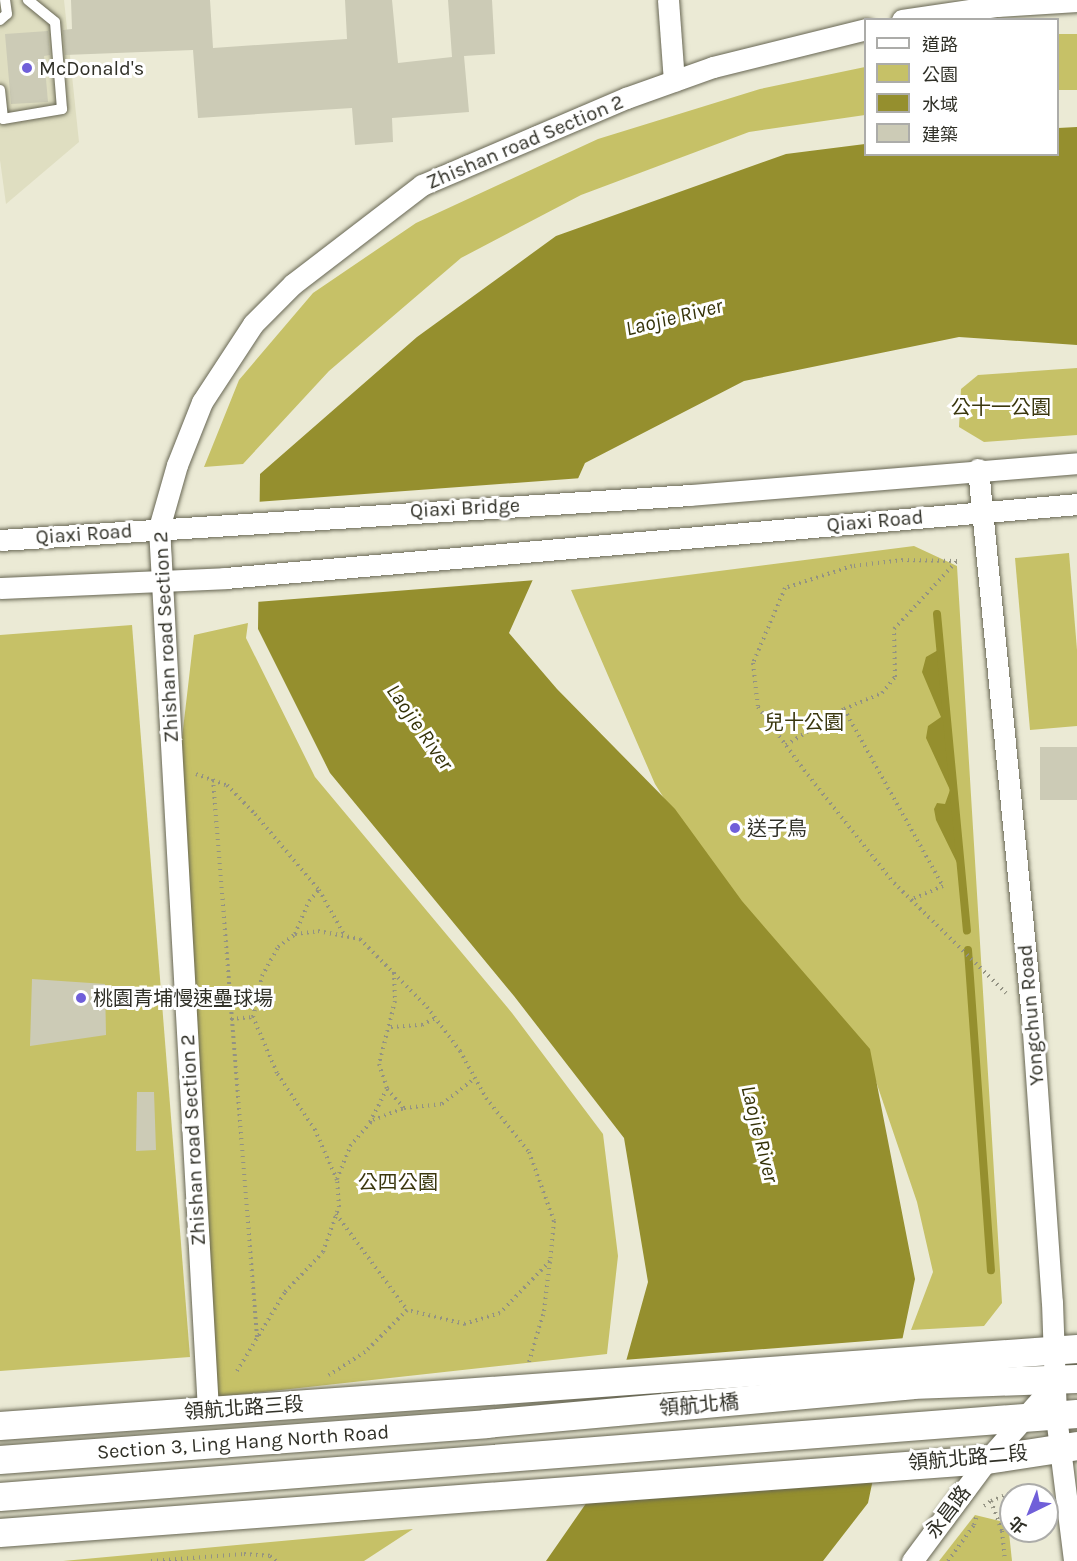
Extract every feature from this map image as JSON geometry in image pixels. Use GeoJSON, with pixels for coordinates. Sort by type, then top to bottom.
{"type":"FeatureCollection","features":[{"type":"Feature","properties":{"kind":"street"},"geometry":{"type":"LineString","coordinates":[[668,0],[674,81]]}},
{"type":"Feature","properties":{"kind":"street"},"geometry":{"type":"LineString","coordinates":[[916,18],[997,6],[1077,1]]}},
{"type":"Feature","properties":{"kind":"street","name":"Zhishan road Section 2"},"geometry":{"type":"LineString","coordinates":[[208,1410],[159,580],[159,528],[177,465],[202,402],[253,324],[293,284],[422,185],[713,67],[864,29]]}},
{"type":"Feature","properties":{"kind":"street"},"geometry":{"type":"LineString","coordinates":[[978,469],[1077,463]]}},
{"type":"Feature","properties":{"kind":"street","name":"Qiaxi Bridge"},"geometry":{"type":"LineString","coordinates":[[240,522],[690,495],[978,469]]}},
{"type":"Feature","properties":{"kind":"street","name":"Yongchun Road"},"geometry":{"type":"LineString","coordinates":[[978,469],[1065,1350],[1074,1561]]}},
{"type":"Feature","properties":{"kind":"street","name":"Qiaxi Road"},"geometry":{"type":"LineString","coordinates":[[159,580],[225,578],[673,537],[1077,504]]}},
{"type":"Feature","properties":{"kind":"street","name":"Qiaxi Road"},"geometry":{"type":"LineString","coordinates":[[0,540],[240,522]]}},
{"type":"Feature","properties":{"kind":"street"},"geometry":{"type":"LineString","coordinates":[[0,588],[159,580]]}},
{"type":"Feature","properties":{"kind":"street"},"geometry":{"type":"LineString","coordinates":[[914,1375],[1065,1350]]}},
{"type":"Feature","properties":{"kind":"street"},"geometry":{"type":"LineString","coordinates":[[914,1375],[1066,1380]]}},
{"type":"Feature","properties":{"kind":"street","name":"領航北橋"},"geometry":{"type":"LineString","coordinates":[[489,1393],[914,1375]]}},
{"type":"Feature","properties":{"kind":"street","name":"領航北橋"},"geometry":{"type":"LineString","coordinates":[[486,1424],[914,1375]]}},
{"type":"Feature","properties":{"kind":"street","name":"永昌路"},"geometry":{"type":"LineString","coordinates":[[912,1561],[987,1460],[1026,1416],[1066,1380]]}},
{"type":"Feature","properties":{"kind":"street","name":"領航北路三段"},"geometry":{"type":"LineString","coordinates":[[0,1426],[208,1410],[489,1393]]}},
{"type":"Feature","properties":{"kind":"street","name":"領航北橋"},"geometry":{"type":"LineString","coordinates":[[482,1461],[896,1429],[1026,1416],[1067,1415]]}},
{"type":"Feature","properties":{"kind":"street","name":"Section 3, Ling Hang North Road"},"geometry":{"type":"LineString","coordinates":[[0,1460],[486,1424]]}},
{"type":"Feature","properties":{"kind":"street","name":"領航北路二段"},"geometry":{"type":"LineString","coordinates":[[0,1533],[894,1465],[987,1460],[1069,1447]]}},
{"type":"Feature","properties":{"kind":"street","name":"Section 3, Ling Hang North Road"},"geometry":{"type":"LineString","coordinates":[[0,1497],[482,1461]]}},
{"type":"Feature","properties":{"kind":"lane"},"geometry":{"type":"LineString","coordinates":[[0,20],[7,14],[6,0]]}},
{"type":"Feature","properties":{"kind":"lane"},"geometry":{"type":"LineString","coordinates":[[0,90],[3,119],[62,109],[55,22],[28,0]]}},
{"type":"Feature","properties":{"kind":"path"},"geometry":{"type":"LineString","coordinates":[[786,745],[844,709],[882,693],[895,677],[894,629],[957,561],[903,560],[852,566],[785,588],[753,663],[758,707],[786,745],[910,900],[1032,1018]]}},
{"type":"Feature","properties":{"kind":"path"},"geometry":{"type":"LineString","coordinates":[[844,709],[943,886],[910,900]]}},
{"type":"Feature","properties":{"kind":"path"},"geometry":{"type":"LineString","coordinates":[[196,774],[227,785],[248,807],[319,890],[346,936]]}},
{"type":"Feature","properties":{"kind":"path"},"geometry":{"type":"LineString","coordinates":[[213,780],[257,1337]]}},
{"type":"Feature","properties":{"kind":"path"},"geometry":{"type":"LineString","coordinates":[[319,890],[309,901],[294,934],[278,947],[261,976],[253,1017],[277,1073],[315,1130],[337,1180]]}},
{"type":"Feature","properties":{"kind":"path"},"geometry":{"type":"LineString","coordinates":[[294,934],[318,931],[360,939],[394,970],[435,1018],[529,1152],[554,1221],[544,1311],[526,1371]]}},
{"type":"Feature","properties":{"kind":"path"},"geometry":{"type":"LineString","coordinates":[[394,970],[391,1027],[379,1064],[387,1089],[404,1108]]}},
{"type":"Feature","properties":{"kind":"path"},"geometry":{"type":"LineString","coordinates":[[231,1019],[253,1017]]}},
{"type":"Feature","properties":{"kind":"path"},"geometry":{"type":"LineString","coordinates":[[391,1027],[422,1025],[435,1018]]}},
{"type":"Feature","properties":{"kind":"path"},"geometry":{"type":"LineString","coordinates":[[237,1371],[285,1292],[323,1252],[336,1214],[337,1180],[350,1146],[373,1120],[404,1108],[442,1104],[475,1078]]}},
{"type":"Feature","properties":{"kind":"path"},"geometry":{"type":"LineString","coordinates":[[366,1127],[387,1089]]}},
{"type":"Feature","properties":{"kind":"path"},"geometry":{"type":"LineString","coordinates":[[336,1214],[407,1310],[465,1324],[500,1313],[550,1261]]}},
{"type":"Feature","properties":{"kind":"path"},"geometry":{"type":"LineString","coordinates":[[321,1377],[365,1352],[407,1310]]}},
{"type":"Feature","properties":{"kind":"path"},"geometry":{"type":"LineString","coordinates":[[948,1561],[974,1525],[977,1511],[999,1497]]}},
{"type":"Feature","properties":{"kind":"path"},"geometry":{"type":"LineString","coordinates":[[982,1498],[990,1501],[1002,1531],[1005,1561]]}},
{"type":"Feature","properties":{"kind":"path"},"geometry":{"type":"LineString","coordinates":[[151,1561],[244,1554],[270,1556],[276,1561]]}},
{"type":"Feature","properties":{"kind":"shaded area"},"geometry":{"type":"Polygon","coordinates":[[[0,0],[64,0],[79,142],[6,204],[0,160],[0,0]]]}},
{"type":"Feature","properties":{"kind":"green space"},"geometry":{"type":"Polygon","coordinates":[[[1059,34],[1077,34],[1077,90],[1059,90],[1059,34]]]}},
{"type":"Feature","properties":{"kind":"green space"},"geometry":{"type":"Polygon","coordinates":[[[864,67],[864,115],[749,132],[581,195],[461,258],[329,371],[243,464],[204,467],[239,380],[313,293],[416,223],[598,139],[760,89],[864,67]]]}},
{"type":"Feature","properties":{"kind":"green space","name":"公十一公園"},"geometry":{"type":"Polygon","coordinates":[[[1077,368],[1077,435],[984,442],[959,427],[961,389],[978,375],[1077,368]]]}},
{"type":"Feature","properties":{"kind":"green space","name":"兒十公園"},"geometry":{"type":"Polygon","coordinates":[[[914,546],[957,566],[1002,1303],[984,1326],[911,1330],[933,1272],[917,1202],[866,1052],[703,860],[655,784],[571,590],[914,546]]]}},
{"type":"Feature","properties":{"kind":"green space"},"geometry":{"type":"Polygon","coordinates":[[[1069,553],[1077,650],[1077,726],[1030,730],[1015,558],[1069,553]]]}},
{"type":"Feature","properties":{"kind":"green space","name":"公四公園"},"geometry":{"type":"Polygon","coordinates":[[[248,623],[246,638],[315,777],[512,1013],[603,1134],[618,1256],[607,1354],[218,1397],[180,755],[194,635],[248,623]]]}},
{"type":"Feature","properties":{"kind":"green space","name":"桃園青埔慢速壘球場"},"geometry":{"type":"Polygon","coordinates":[[[132,625],[190,1357],[0,1371],[0,635],[132,625]]]}},
{"type":"Feature","properties":{"kind":"green space"},"geometry":{"type":"Polygon","coordinates":[[[975,1515],[999,1521],[999,1543],[1010,1543],[1012,1561],[939,1561],[975,1515]]]}},
{"type":"Feature","properties":{"kind":"green space"},"geometry":{"type":"Polygon","coordinates":[[[413,1529],[364,1561],[63,1561],[413,1529]]]}},
{"type":"Feature","properties":{"kind":"water","name":"Laojie River"},"geometry":{"type":"Polygon","coordinates":[[[1077,127],[1077,345],[959,337],[744,381],[585,463],[509,633],[557,689],[675,809],[742,901],[870,1049],[915,1279],[868,1503],[823,1561],[546,1561],[587,1502],[648,1282],[624,1138],[514,996],[330,773],[258,629],[260,474],[417,337],[556,236],[786,154],[864,144],[864,156],[1059,156],[1059,128],[1077,127]]]}},
{"type":"Feature","properties":{"kind":"water"},"geometry":{"type":"Polygon","coordinates":[[[940,649],[961,871],[936,820],[934,809],[937,803],[945,804],[950,790],[926,738],[928,726],[941,717],[922,672],[926,657],[940,649]]]}},
{"type":"Feature","properties":{"kind":"pier"},"geometry":{"type":"Polygon","coordinates":[[[582,478],[536,580],[256,602],[256,502],[582,478]]]}},
{"type":"Feature","properties":{"kind":"pier"},"geometry":{"type":"Polygon","coordinates":[[[906,1338],[878,1472],[585,1498],[623,1360],[906,1338]]]}},
{"type":"Feature","properties":{"kind":"building"},"geometry":{"type":"Polygon","coordinates":[[[71,0],[210,0],[213,48],[347,39],[345,0],[392,0],[398,63],[452,57],[448,0],[492,0],[495,54],[464,56],[469,112],[392,118],[393,142],[355,145],[352,108],[198,118],[193,50],[65,55],[63,30],[72,29],[71,0]]]}},
{"type":"Feature","properties":{"kind":"building","name":"McDonald's"},"geometry":{"type":"Polygon","coordinates":[[[48,31],[50,55],[44,56],[48,102],[11,104],[5,34],[48,31]]]}},
{"type":"Feature","properties":{"kind":"building"},"geometry":{"type":"Polygon","coordinates":[[[1040,747],[1077,747],[1077,800],[1040,800],[1040,747]]]}},
{"type":"Feature","properties":{"kind":"building"},"geometry":{"type":"Polygon","coordinates":[[[32,979],[105,984],[106,1035],[30,1046],[32,979]]]}},
{"type":"Feature","properties":{"kind":"building"},"geometry":{"type":"Polygon","coordinates":[[[137,1092],[154,1092],[156,1150],[136,1151],[137,1092]]]}},
{"type":"Feature","properties":{"kind":"waterway"},"geometry":{"type":"LineString","coordinates":[[937,614],[967,931]]}},
{"type":"Feature","properties":{"kind":"waterway"},"geometry":{"type":"LineString","coordinates":[[968,950],[991,1270]]}},
{"type":"Feature","properties":{"kind":"place","name":"McDonald's"},"geometry":{"type":"Point","coordinates":[27,68]}},
{"type":"Feature","properties":{"kind":"place","name":"送子鳥"},"geometry":{"type":"Point","coordinates":[735,828]}},
{"type":"Feature","properties":{"kind":"place","name":"桃園青埔慢速壘球場"},"geometry":{"type":"Point","coordinates":[81,998]}}]}
